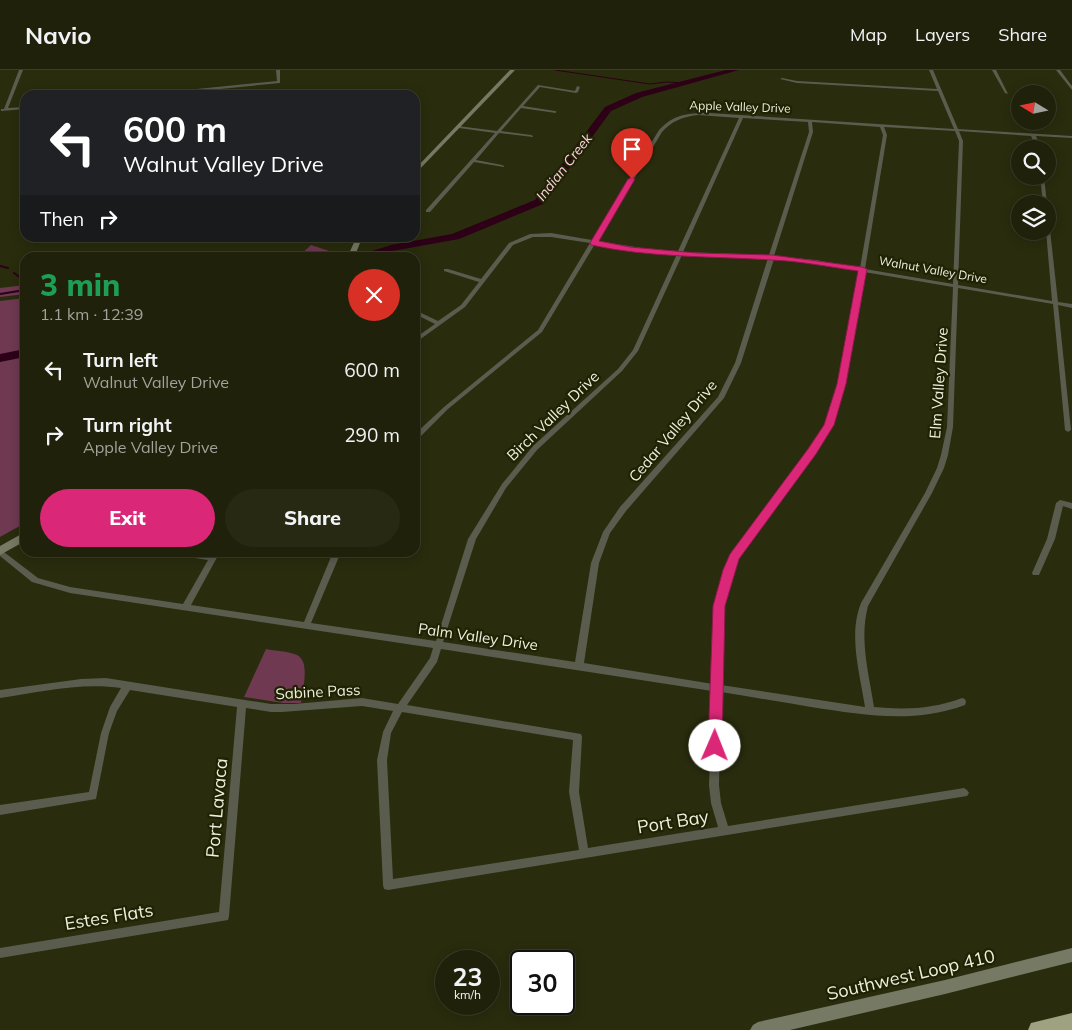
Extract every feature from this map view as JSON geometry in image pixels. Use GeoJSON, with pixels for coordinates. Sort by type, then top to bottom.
{"type":"FeatureCollection","features":[{"type":"Feature","properties":{"kind":"highway"},"geometry":{"type":"LineString","coordinates":[[1038,1030],[1072,1023]]}},
{"type":"Feature","properties":{"kind":"street"},"geometry":{"type":"LineString","coordinates":[[2,110],[21,70]]}},
{"type":"Feature","properties":{"kind":"street"},"geometry":{"type":"LineString","coordinates":[[198,90],[279,82],[278,70]]}},
{"type":"Feature","properties":{"kind":"street"},"geometry":{"type":"LineString","coordinates":[[420,167],[514,70]]}},
{"type":"Feature","properties":{"kind":"street","name":"Elm Valley Drive"},"geometry":{"type":"LineString","coordinates":[[870,711],[860,640],[860,616],[933,486],[943,464],[949,443],[962,150],[961,139],[931,70]]}},
{"type":"Feature","properties":{"kind":"street"},"geometry":{"type":"LineString","coordinates":[[994,70],[1007,94]]}},
{"type":"Feature","properties":{"kind":"street"},"geometry":{"type":"LineString","coordinates":[[1058,70],[1072,89]]}},
{"type":"Feature","properties":{"kind":"street"},"geometry":{"type":"LineString","coordinates":[[782,79],[797,82],[940,90]]}},
{"type":"Feature","properties":{"kind":"street"},"geometry":{"type":"LineString","coordinates":[[428,212],[539,86],[576,92],[578,87]]}},
{"type":"Feature","properties":{"kind":"street"},"geometry":{"type":"LineString","coordinates":[[520,107],[555,112]]}},
{"type":"Feature","properties":{"kind":"street"},"geometry":{"type":"LineString","coordinates":[[2,110],[20,108]]}},
{"type":"Feature","properties":{"kind":"street","name":"Apple Valley Drive"},"geometry":{"type":"LineString","coordinates":[[420,433],[446,408],[540,331],[663,126],[689,114],[1072,138]]}},
{"type":"Feature","properties":{"kind":"street","name":"Birch Valley Drive"},"geometry":{"type":"LineString","coordinates":[[388,885],[382,760],[387,732],[399,709],[434,658],[440,645],[472,539],[500,493],[535,448],[629,360],[636,350],[742,116]]}},
{"type":"Feature","properties":{"kind":"street","name":"Cedar Valley Drive"},"geometry":{"type":"LineString","coordinates":[[579,666],[591,580],[600,547],[623,509],[709,412],[728,387],[738,364],[811,132],[810,121]]}},
{"type":"Feature","properties":{"kind":"street"},"geometry":{"type":"LineString","coordinates":[[460,125],[532,136]]}},
{"type":"Feature","properties":{"kind":"street"},"geometry":{"type":"LineString","coordinates":[[724,830],[716,804],[714,785],[719,606],[728,570],[734,558],[812,452],[829,425],[842,384],[885,135],[882,126]]}},
{"type":"Feature","properties":{"kind":"street"},"geometry":{"type":"LineString","coordinates":[[1033,135],[1035,140]]}},
{"type":"Feature","properties":{"kind":"street"},"geometry":{"type":"LineString","coordinates":[[473,161],[502,166]]}},
{"type":"Feature","properties":{"kind":"street","name":"Walnut Valley Drive"},"geometry":{"type":"LineString","coordinates":[[420,337],[463,306],[505,249],[516,240],[541,234],[680,254],[772,257],[862,269],[1072,306]]}},
{"type":"Feature","properties":{"kind":"street"},"geometry":{"type":"LineString","coordinates":[[1049,240],[1068,430]]}},
{"type":"Feature","properties":{"kind":"street"},"geometry":{"type":"LineString","coordinates":[[446,270],[481,281]]}},
{"type":"Feature","properties":{"kind":"street"},"geometry":{"type":"LineString","coordinates":[[420,314],[439,324]]}},
{"type":"Feature","properties":{"kind":"street"},"geometry":{"type":"LineString","coordinates":[[1036,573],[1051,539],[1060,503],[1072,506]]}},
{"type":"Feature","properties":{"kind":"street"},"geometry":{"type":"LineString","coordinates":[[0,552],[20,539]]}},
{"type":"Feature","properties":{"kind":"street","name":"Palm Valley Drive"},"geometry":{"type":"LineString","coordinates":[[0,552],[35,580],[44,584],[70,590],[185,608],[870,711],[921,711],[962,702]]}},
{"type":"Feature","properties":{"kind":"street"},"geometry":{"type":"LineString","coordinates":[[185,608],[214,557]]}},
{"type":"Feature","properties":{"kind":"street"},"geometry":{"type":"LineString","coordinates":[[306,626],[335,557]]}},
{"type":"Feature","properties":{"kind":"street","name":"Sabine Pass"},"geometry":{"type":"LineString","coordinates":[[0,694],[81,682],[106,682],[289,709],[343,702],[362,702],[578,736],[574,792],[584,852]]}},
{"type":"Feature","properties":{"kind":"street"},"geometry":{"type":"LineString","coordinates":[[0,810],[93,796],[105,733],[113,710],[128,685]]}},
{"type":"Feature","properties":{"kind":"street","name":"Port Lavaca"},"geometry":{"type":"LineString","coordinates":[[224,916],[242,703]]}},
{"type":"Feature","properties":{"kind":"street","name":"Port Bay"},"geometry":{"type":"LineString","coordinates":[[388,885],[584,852],[964,793]]}},
{"type":"Feature","properties":{"kind":"street","name":"Estes Flats"},"geometry":{"type":"LineString","coordinates":[[0,953],[224,916]]}},
{"type":"Feature","properties":{"kind":"street","name":"Southwest Loop 410"},"geometry":{"type":"LineString","coordinates":[[758,1030],[945,987],[1072,955]]}},
{"type":"Feature","properties":{"kind":"shaded area"},"geometry":{"type":"Polygon","coordinates":[[[311,245],[332,252],[303,252],[311,245]]]}},
{"type":"Feature","properties":{"kind":"shaded area"},"geometry":{"type":"Polygon","coordinates":[[[20,286],[20,295],[0,297],[0,288],[20,286]]]}},
{"type":"Feature","properties":{"kind":"shaded area"},"geometry":{"type":"Polygon","coordinates":[[[20,299],[20,526],[0,537],[0,301],[20,299]]]}},
{"type":"Feature","properties":{"kind":"shaded area"},"geometry":{"type":"Polygon","coordinates":[[[266,649],[297,655],[301,659],[305,670],[301,703],[283,703],[244,697],[266,649]]]}},
{"type":"Feature","properties":{"kind":"waterway"},"geometry":{"type":"LineString","coordinates":[[555,70],[650,84],[666,82],[686,83]]}},
{"type":"Feature","properties":{"kind":"waterway","name":"Indian Creek"},"geometry":{"type":"LineString","coordinates":[[377,252],[455,237],[539,202],[608,109],[639,95],[735,70]]}},
{"type":"Feature","properties":{"kind":"waterway"},"geometry":{"type":"LineString","coordinates":[[0,266],[8,268]]}},
{"type":"Feature","properties":{"kind":"waterway"},"geometry":{"type":"LineString","coordinates":[[14,273],[20,277]]}},
{"type":"Feature","properties":{"kind":"waterway"},"geometry":{"type":"LineString","coordinates":[[0,294],[20,291]]}},
{"type":"Feature","properties":{"kind":"waterway","name":"Indian Creek"},"geometry":{"type":"LineString","coordinates":[[0,358],[20,354]]}},
{"type":"Feature","properties":{"kind":"route"},"geometry":{"type":"LineString","coordinates":[[632,179],[594,243],[655,252],[772,257],[862,269],[842,384],[829,425],[812,452],[753,529],[728,570],[719,606],[715,746]]}}]}
